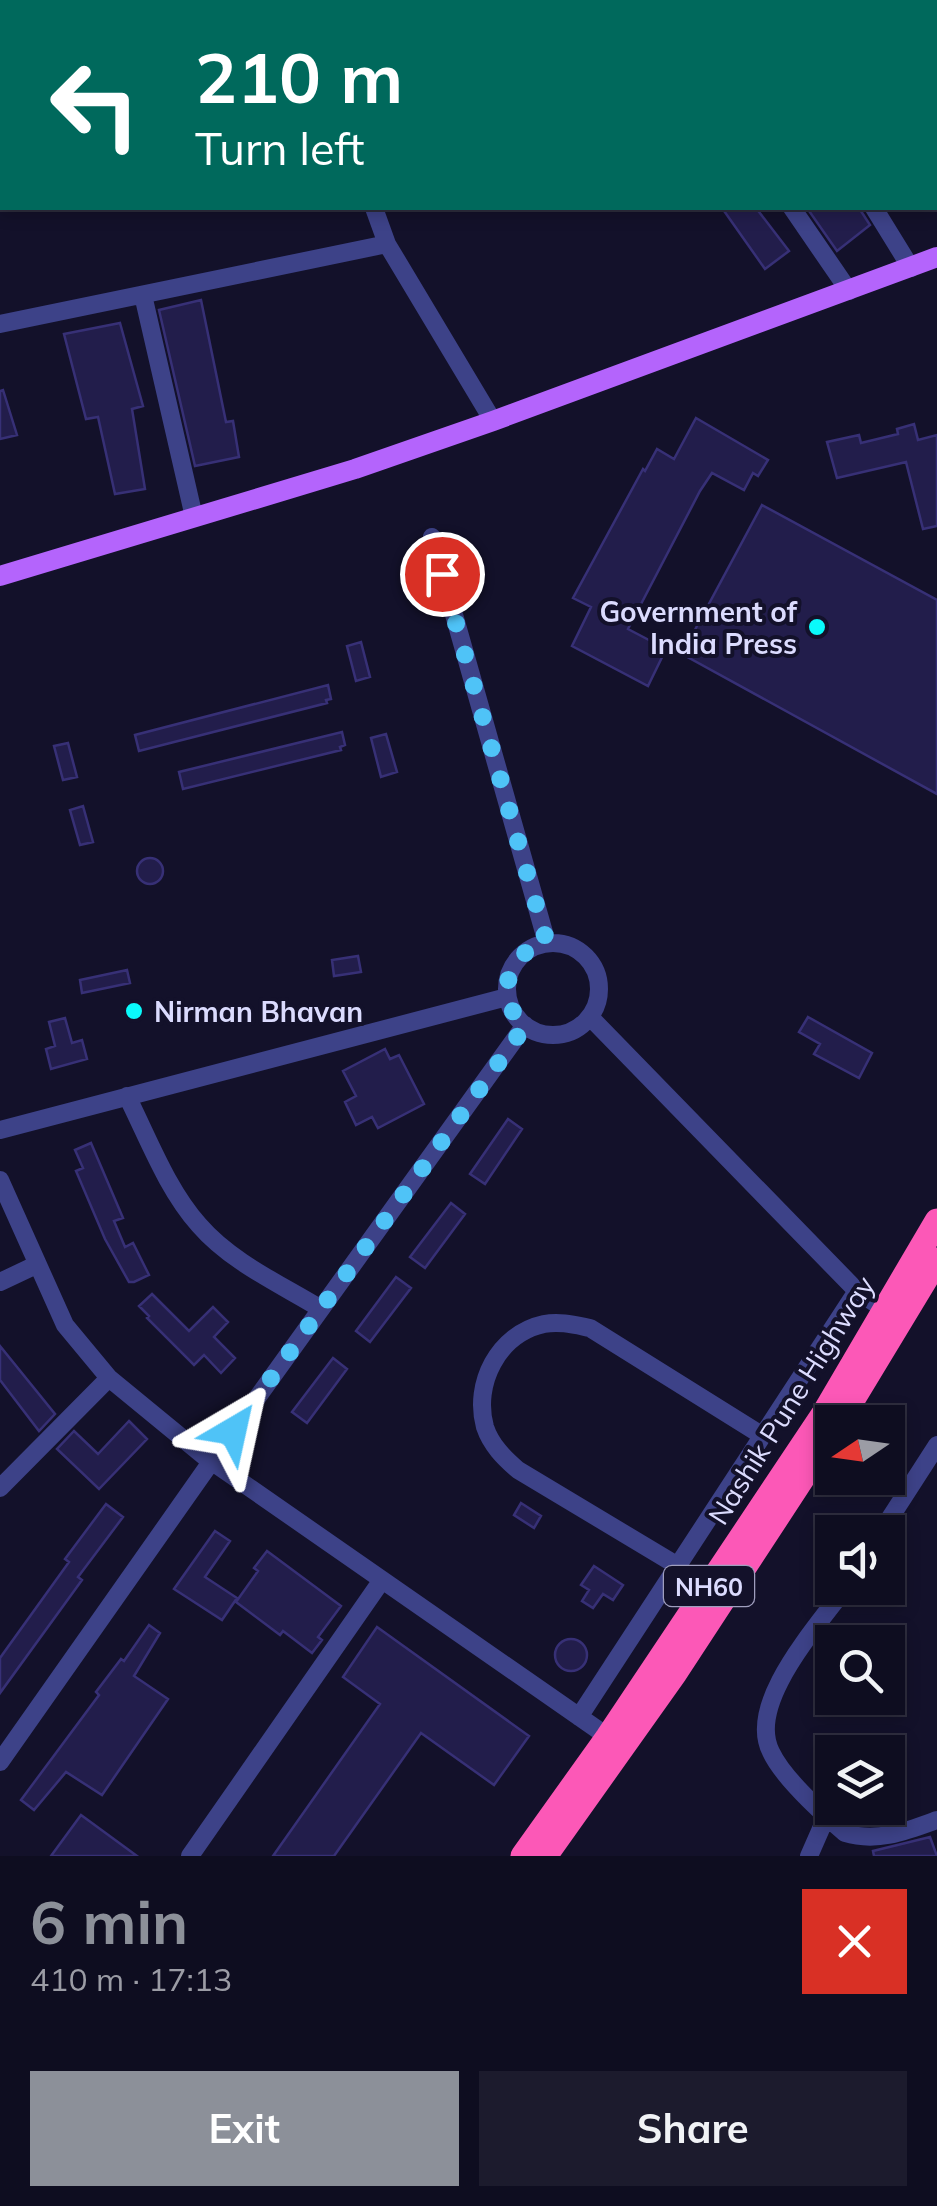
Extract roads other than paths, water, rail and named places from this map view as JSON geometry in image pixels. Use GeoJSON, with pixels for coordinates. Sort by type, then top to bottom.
{"type":"FeatureCollection","features":[{"type":"Feature","properties":{"kind":"highway","name":"Nashik Pune Highway"},"geometry":{"type":"LineString","coordinates":[[546,1856],[823,1414],[937,1221]]}},
{"type":"Feature","properties":{"kind":"highway","name":"Nashik Pune Highway"},"geometry":{"type":"LineString","coordinates":[[849,1405],[937,1260]]}},
{"type":"Feature","properties":{"kind":"highway","name":"Nashik Pune Highway"},"geometry":{"type":"LineString","coordinates":[[523,1856],[615,1742],[769,1534],[815,1460]]}},
{"type":"Feature","properties":{"kind":"main road"},"geometry":{"type":"LineString","coordinates":[[0,576],[355,469],[937,257]]}},
{"type":"Feature","properties":{"kind":"street"},"geometry":{"type":"LineString","coordinates":[[375,210],[387,244],[493,421]]}},
{"type":"Feature","properties":{"kind":"street"},"geometry":{"type":"LineString","coordinates":[[793,210],[849,291]]}},
{"type":"Feature","properties":{"kind":"street"},"geometry":{"type":"LineString","coordinates":[[875,210],[911,268]]}},
{"type":"Feature","properties":{"kind":"street"},"geometry":{"type":"LineString","coordinates":[[0,324],[387,244]]}},
{"type":"Feature","properties":{"kind":"street"},"geometry":{"type":"LineString","coordinates":[[142,295],[194,517]]}},
{"type":"Feature","properties":{"kind":"street"},"geometry":{"type":"LineString","coordinates":[[432,537],[547,943]]}},
{"type":"Feature","properties":{"kind":"street"},"geometry":{"type":"LineString","coordinates":[[547,943],[574,948],[592,963],[600,986],[590,1017],[578,1028],[551,1036],[517,1019],[507,997],[512,966],[525,951],[547,943]]}},
{"type":"Feature","properties":{"kind":"street"},"geometry":{"type":"LineString","coordinates":[[0,1130],[507,997]]}},
{"type":"Feature","properties":{"kind":"street"},"geometry":{"type":"LineString","coordinates":[[590,1017],[858,1291],[884,1309]]}},
{"type":"Feature","properties":{"kind":"street"},"geometry":{"type":"LineString","coordinates":[[0,1762],[525,1026]]}},
{"type":"Feature","properties":{"kind":"street"},"geometry":{"type":"LineString","coordinates":[[127,1096],[174,1191],[200,1226],[231,1254],[321,1309]]}},
{"type":"Feature","properties":{"kind":"street"},"geometry":{"type":"LineString","coordinates":[[0,1180],[65,1325],[109,1378],[211,1462],[615,1742]]}},
{"type":"Feature","properties":{"kind":"street"},"geometry":{"type":"LineString","coordinates":[[0,1282],[36,1265]]}},
{"type":"Feature","properties":{"kind":"street"},"geometry":{"type":"LineString","coordinates":[[579,1717],[858,1291]]}},
{"type":"Feature","properties":{"kind":"street"},"geometry":{"type":"LineString","coordinates":[[678,1566],[518,1470],[500,1455],[486,1430],[481,1405],[488,1370],[501,1350],[512,1339],[544,1324],[563,1322],[590,1328],[763,1436]]}},
{"type":"Feature","properties":{"kind":"street"},"geometry":{"type":"LineString","coordinates":[[0,1488],[109,1378]]}},
{"type":"Feature","properties":{"kind":"street"},"geometry":{"type":"LineString","coordinates":[[892,1515],[937,1445]]}},
{"type":"Feature","properties":{"kind":"street"},"geometry":{"type":"LineString","coordinates":[[190,1856],[382,1580]]}},
{"type":"Feature","properties":{"kind":"street"},"geometry":{"type":"LineString","coordinates":[[815,1802],[770,1752],[765,1725],[779,1682],[833,1605]]}},
{"type":"Feature","properties":{"kind":"street"},"geometry":{"type":"LineString","coordinates":[[838,1825],[861,1838],[880,1837],[937,1820]]}},
{"type":"Feature","properties":{"kind":"street"},"geometry":{"type":"LineString","coordinates":[[809,1856],[823,1825]]}},
{"type":"Feature","properties":{"kind":"place","name":"Government of India Press"},"geometry":{"type":"Point","coordinates":[817,627]}},
{"type":"Feature","properties":{"kind":"place","name":"Nirman Bhavan"},"geometry":{"type":"Point","coordinates":[134,1011]}}]}
